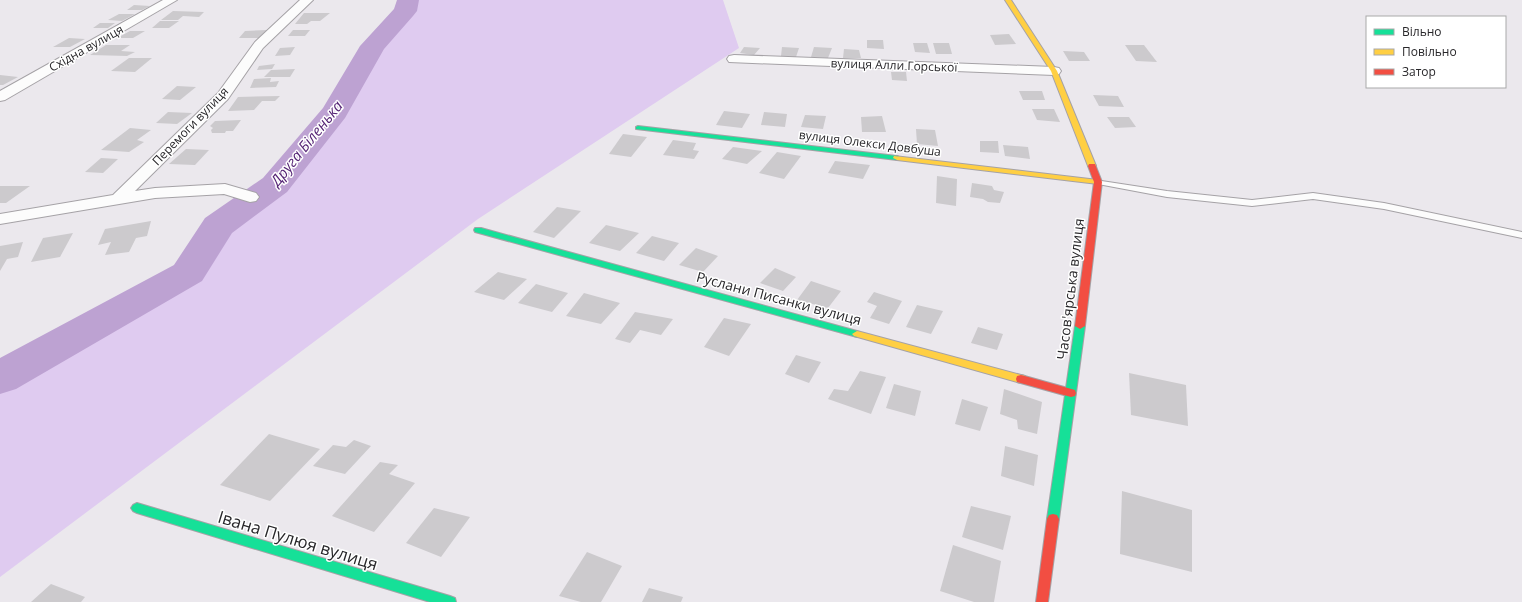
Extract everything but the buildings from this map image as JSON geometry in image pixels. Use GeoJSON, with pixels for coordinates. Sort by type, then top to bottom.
{"type":"FeatureCollection","features":[{"type":"Feature","properties":{"kind":"street","name":"Східна вулиця"},"geometry":{"type":"LineString","coordinates":[[0,97],[171,0]]}},
{"type":"Feature","properties":{"kind":"street","name":"Перемоги вулиця"},"geometry":{"type":"LineString","coordinates":[[120,197],[223,96],[259,45],[306,0]]}},
{"type":"Feature","properties":{"kind":"street","name":"Часов'ярська вулиця"},"geometry":{"type":"LineString","coordinates":[[1008,0],[1054,71],[1098,182],[1042,602]]}},
{"type":"Feature","properties":{"kind":"street","name":"вулиця Алли Горської"},"geometry":{"type":"LineString","coordinates":[[734,59],[1054,71]]}},
{"type":"Feature","properties":{"kind":"street","name":"вулиця Олекси Довбуша"},"geometry":{"type":"LineString","coordinates":[[638,128],[1098,182]]}},
{"type":"Feature","properties":{"kind":"street"},"geometry":{"type":"LineString","coordinates":[[0,219],[120,197],[197,189],[225,190],[250,197]]}},
{"type":"Feature","properties":{"kind":"street","name":"Руслани Писанки вулиця"},"geometry":{"type":"LineString","coordinates":[[478,230],[1071,393]]}},
{"type":"Feature","properties":{"kind":"street","name":"Івана Пулюя вулиця"},"geometry":{"type":"LineString","coordinates":[[137,508],[450,602]]}},
{"type":"Feature","properties":{"kind":"lane"},"geometry":{"type":"LineString","coordinates":[[1098,182],[1167,194],[1252,203],[1313,196],[1384,206],[1522,235]]}},
{"type":"Feature","properties":{"kind":"shaded area"},"geometry":{"type":"Polygon","coordinates":[[[408,0],[723,0],[739,48],[478,219],[0,577],[0,378],[188,273],[218,226],[275,185],[335,112],[373,46],[405,11],[408,0]]]}},
{"type":"Feature","properties":{"kind":"waterway","name":"Друга Біленька"},"geometry":{"type":"LineString","coordinates":[[0,378],[188,273],[218,226],[275,185],[335,112],[373,46],[405,11],[408,0]]}},
{"type":"Feature","properties":{"kind":"traffic: fast"},"geometry":{"type":"LineString","coordinates":[[638,128],[897,158]]}},
{"type":"Feature","properties":{"kind":"traffic: fast"},"geometry":{"type":"LineString","coordinates":[[478,230],[857,334]]}},
{"type":"Feature","properties":{"kind":"traffic: fast"},"geometry":{"type":"LineString","coordinates":[[1053,519],[1080,326]]}},
{"type":"Feature","properties":{"kind":"traffic: fast"},"geometry":{"type":"LineString","coordinates":[[137,508],[450,602]]}},
{"type":"Feature","properties":{"kind":"traffic: slow"},"geometry":{"type":"LineString","coordinates":[[1008,0],[1054,71],[1092,166]]}},
{"type":"Feature","properties":{"kind":"traffic: slow"},"geometry":{"type":"LineString","coordinates":[[897,158],[1098,182]]}},
{"type":"Feature","properties":{"kind":"traffic: slow"},"geometry":{"type":"LineString","coordinates":[[857,334],[1021,379]]}},
{"type":"Feature","properties":{"kind":"traffic: jam"},"geometry":{"type":"LineString","coordinates":[[1080,326],[1098,182],[1092,166]]}},
{"type":"Feature","properties":{"kind":"traffic: jam"},"geometry":{"type":"LineString","coordinates":[[1021,379],[1071,393]]}},
{"type":"Feature","properties":{"kind":"traffic: jam"},"geometry":{"type":"LineString","coordinates":[[1042,602],[1053,519]]}}]}
